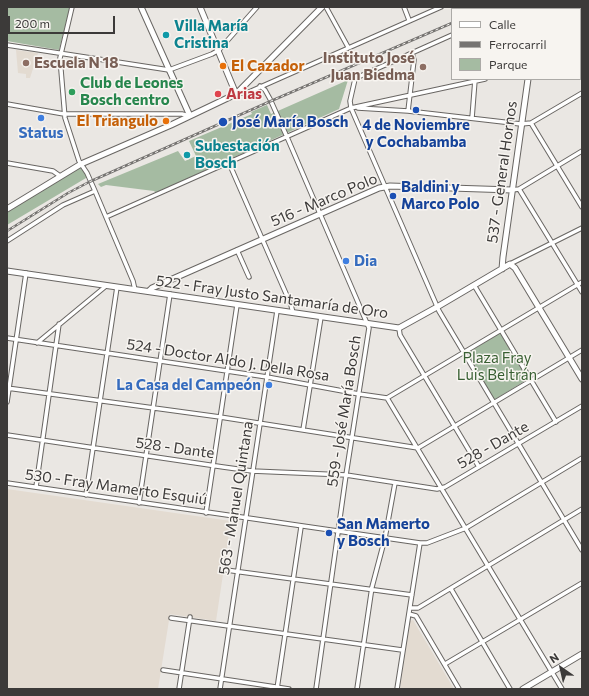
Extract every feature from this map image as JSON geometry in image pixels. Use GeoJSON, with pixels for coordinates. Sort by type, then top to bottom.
{"type":"FeatureCollection","features":[{"type":"Feature","properties":{"kind":"street"},"geometry":{"type":"LineString","coordinates":[[72,7],[61,53],[64,114],[81,164],[95,191],[133,281],[135,290]]}},
{"type":"Feature","properties":{"kind":"street"},"geometry":{"type":"LineString","coordinates":[[141,7],[190,116]]}},
{"type":"Feature","properties":{"kind":"street"},"geometry":{"type":"LineString","coordinates":[[200,7],[236,94]]}},
{"type":"Feature","properties":{"kind":"street"},"geometry":{"type":"LineString","coordinates":[[7,45],[170,70],[219,50],[257,7]]}},
{"type":"Feature","properties":{"kind":"street"},"geometry":{"type":"LineString","coordinates":[[236,94],[322,7]]}},
{"type":"Feature","properties":{"kind":"street"},"geometry":{"type":"LineString","coordinates":[[326,7],[348,47]]}},
{"type":"Feature","properties":{"kind":"street"},"geometry":{"type":"LineString","coordinates":[[404,7],[410,20]]}},
{"type":"Feature","properties":{"kind":"street"},"geometry":{"type":"LineString","coordinates":[[7,209],[81,164],[236,94],[245,93],[441,7]]}},
{"type":"Feature","properties":{"kind":"street"},"geometry":{"type":"LineString","coordinates":[[451,35],[355,79],[350,100],[351,108],[437,307],[463,353],[582,550]]}},
{"type":"Feature","properties":{"kind":"street"},"geometry":{"type":"LineString","coordinates":[[408,111],[414,60],[412,53]]}},
{"type":"Feature","properties":{"kind":"street"},"geometry":{"type":"LineString","coordinates":[[106,218],[351,108],[410,96],[475,80],[472,118]]}},
{"type":"Feature","properties":{"kind":"street","name":"537 - General Hornos"},"geometry":{"type":"LineString","coordinates":[[502,268],[528,80]]}},
{"type":"Feature","properties":{"kind":"street","name":"559 - José María Bosch"},"geometry":{"type":"LineString","coordinates":[[260,86],[265,90],[270,99],[369,324],[316,689]]}},
{"type":"Feature","properties":{"kind":"street"},"geometry":{"type":"LineString","coordinates":[[351,108],[408,111],[521,124],[531,123],[582,93]]}},
{"type":"Feature","properties":{"kind":"street"},"geometry":{"type":"LineString","coordinates":[[7,104],[64,114],[182,114],[190,116]]}},
{"type":"Feature","properties":{"kind":"street"},"geometry":{"type":"LineString","coordinates":[[531,123],[582,207]]}},
{"type":"Feature","properties":{"kind":"street","name":"516 - Marco Polo"},"geometry":{"type":"LineString","coordinates":[[149,291],[152,288],[237,250],[384,186],[519,189],[582,151]]}},
{"type":"Feature","properties":{"kind":"street"},"geometry":{"type":"LineString","coordinates":[[7,163],[53,171],[60,176]]}},
{"type":"Feature","properties":{"kind":"street"},"geometry":{"type":"LineString","coordinates":[[229,163],[291,305],[293,313]]}},
{"type":"Feature","properties":{"kind":"street"},"geometry":{"type":"LineString","coordinates":[[519,189],[582,292]]}},
{"type":"Feature","properties":{"kind":"street"},"geometry":{"type":"LineString","coordinates":[[7,241],[63,205],[95,191]]}},
{"type":"Feature","properties":{"kind":"street","name":"522 - Fray Justo Santamaría de Oro"},"geometry":{"type":"LineString","coordinates":[[7,271],[399,328],[502,268],[582,228]]}},
{"type":"Feature","properties":{"kind":"street"},"geometry":{"type":"LineString","coordinates":[[237,250],[249,277]]}},
{"type":"Feature","properties":{"kind":"street"},"geometry":{"type":"LineString","coordinates":[[510,264],[515,268],[582,379]]}},
{"type":"Feature","properties":{"kind":"street"},"geometry":{"type":"LineString","coordinates":[[7,402],[26,273]]}},
{"type":"Feature","properties":{"kind":"street"},"geometry":{"type":"LineString","coordinates":[[562,689],[387,398],[582,282]]}},
{"type":"Feature","properties":{"kind":"street"},"geometry":{"type":"LineString","coordinates":[[474,285],[556,422]]}},
{"type":"Feature","properties":{"kind":"street"},"geometry":{"type":"LineString","coordinates":[[37,343],[106,286]]}},
{"type":"Feature","properties":{"kind":"street"},"geometry":{"type":"LineString","coordinates":[[86,495],[117,287]]}},
{"type":"Feature","properties":{"kind":"street"},"geometry":{"type":"LineString","coordinates":[[139,503],[170,294]]}},
{"type":"Feature","properties":{"kind":"street"},"geometry":{"type":"LineString","coordinates":[[206,512],[237,305]]}},
{"type":"Feature","properties":{"kind":"street","name":"563 - Manuel Quintana"},"geometry":{"type":"LineString","coordinates":[[220,689],[277,311]]}},
{"type":"Feature","properties":{"kind":"street"},"geometry":{"type":"LineString","coordinates":[[303,430],[321,317]]}},
{"type":"Feature","properties":{"kind":"street"},"geometry":{"type":"LineString","coordinates":[[36,487],[59,324]]}},
{"type":"Feature","properties":{"kind":"street"},"geometry":{"type":"LineString","coordinates":[[399,328],[400,335],[479,467]]}},
{"type":"Feature","properties":{"kind":"street","name":"524 - Doctor Aldo J. Della Rosa"},"geometry":{"type":"LineString","coordinates":[[7,338],[227,370],[387,398]]}},
{"type":"Feature","properties":{"kind":"street"},"geometry":{"type":"LineString","coordinates":[[8,388],[220,417],[418,448],[582,350]]}},
{"type":"Feature","properties":{"kind":"street","name":"528 - Dante"},"geometry":{"type":"LineString","coordinates":[[7,435],[252,471],[346,475],[394,483],[442,488],[582,406]]}},
{"type":"Feature","properties":{"kind":"street","name":"530 - Fray Mamerto Esquiú"},"geometry":{"type":"LineString","coordinates":[[7,483],[301,527],[427,543],[466,528],[582,458]]}},
{"type":"Feature","properties":{"kind":"street"},"geometry":{"type":"LineString","coordinates":[[357,689],[372,591],[385,538],[394,483]]}},
{"type":"Feature","properties":{"kind":"street"},"geometry":{"type":"LineString","coordinates":[[410,608],[418,608],[582,509]]}},
{"type":"Feature","properties":{"kind":"street"},"geometry":{"type":"LineString","coordinates":[[277,688],[301,527]]}},
{"type":"Feature","properties":{"kind":"street"},"geometry":{"type":"LineString","coordinates":[[397,689],[420,543]]}},
{"type":"Feature","properties":{"kind":"street"},"geometry":{"type":"LineString","coordinates":[[226,570],[412,596]]}},
{"type":"Feature","properties":{"kind":"street"},"geometry":{"type":"LineString","coordinates":[[445,664],[582,582]]}},
{"type":"Feature","properties":{"kind":"street"},"geometry":{"type":"LineString","coordinates":[[451,589],[510,689]]}},
{"type":"Feature","properties":{"kind":"street"},"geometry":{"type":"LineString","coordinates":[[409,614],[416,616],[459,689]]}},
{"type":"Feature","properties":{"kind":"street"},"geometry":{"type":"LineString","coordinates":[[172,618],[190,619],[402,650]]}},
{"type":"Feature","properties":{"kind":"street"},"geometry":{"type":"LineString","coordinates":[[179,689],[190,619]]}},
{"type":"Feature","properties":{"kind":"street"},"geometry":{"type":"LineString","coordinates":[[523,689],[582,654]]}},
{"type":"Feature","properties":{"kind":"street"},"geometry":{"type":"LineString","coordinates":[[163,670],[289,689]]}},
{"type":"Feature","properties":{"kind":"shaded area","name":"Escuela N 18"},"geometry":{"type":"Polygon","coordinates":[[[16,50],[38,53],[30,78],[26,78],[26,74],[18,73],[16,50]]]}},
{"type":"Feature","properties":{"kind":"shaded area"},"geometry":{"type":"Polygon","coordinates":[[[7,489],[231,521],[216,621],[170,614],[158,689],[7,689],[7,489]]]}},
{"type":"Feature","properties":{"kind":"shaded area"},"geometry":{"type":"Polygon","coordinates":[[[413,620],[454,689],[400,689],[410,621],[413,620]]]}},
{"type":"Feature","properties":{"kind":"green space"},"geometry":{"type":"Polygon","coordinates":[[[7,7],[70,7],[59,50],[7,41],[7,7]]]}},
{"type":"Feature","properties":{"kind":"green space"},"geometry":{"type":"Polygon","coordinates":[[[348,80],[339,109],[156,193],[154,191],[106,185],[101,187],[98,184],[178,151],[185,161],[196,156],[189,141],[252,114],[251,112],[267,105],[271,114],[348,80]]]}},
{"type":"Feature","properties":{"kind":"green space"},"geometry":{"type":"Polygon","coordinates":[[[80,167],[87,176],[86,178],[7,225],[7,211],[80,167]]]}},
{"type":"Feature","properties":{"kind":"green space","name":"Plaza Fray Luis Beltrán"},"geometry":{"type":"Polygon","coordinates":[[[500,333],[528,379],[494,400],[466,354],[500,333]]]}},
{"type":"Feature","properties":{"kind":"railway"},"geometry":{"type":"LineString","coordinates":[[7,231],[68,193],[89,182],[451,23]]}},
{"type":"Feature","properties":{"kind":"place","name":"Villa María Cristina"},"geometry":{"type":"Point","coordinates":[166,35]}},
{"type":"Feature","properties":{"kind":"place","name":"Escuela N 18"},"geometry":{"type":"Point","coordinates":[26,63]}},
{"type":"Feature","properties":{"kind":"place","name":"El Cazador"},"geometry":{"type":"Point","coordinates":[223,66]}},
{"type":"Feature","properties":{"kind":"place","name":"Instituto José Juan Biedma"},"geometry":{"type":"Point","coordinates":[423,67]}},
{"type":"Feature","properties":{"kind":"place","name":"Club de Leones Bosch centro"},"geometry":{"type":"Point","coordinates":[72,92]}},
{"type":"Feature","properties":{"kind":"place","name":"Arias"},"geometry":{"type":"Point","coordinates":[218,94]}},
{"type":"Feature","properties":{"kind":"place","name":"4 de Noviembre y Cochabamba"},"geometry":{"type":"Point","coordinates":[416,110]}},
{"type":"Feature","properties":{"kind":"place","name":"Status"},"geometry":{"type":"Point","coordinates":[41,118]}},
{"type":"Feature","properties":{"kind":"place","name":"El Triangulo"},"geometry":{"type":"Point","coordinates":[166,121]}},
{"type":"Feature","properties":{"kind":"place","name":"José María Bosch"},"geometry":{"type":"Point","coordinates":[223,122]}},
{"type":"Feature","properties":{"kind":"place","name":"Subestación Bosch"},"geometry":{"type":"Point","coordinates":[187,155]}},
{"type":"Feature","properties":{"kind":"place","name":"Baldini y Marco Polo"},"geometry":{"type":"Point","coordinates":[393,196]}},
{"type":"Feature","properties":{"kind":"place","name":"Dia"},"geometry":{"type":"Point","coordinates":[346,261]}},
{"type":"Feature","properties":{"kind":"place","name":"La Casa del Campeón"},"geometry":{"type":"Point","coordinates":[269,385]}},
{"type":"Feature","properties":{"kind":"place","name":"San Mamerto y Bosch"},"geometry":{"type":"Point","coordinates":[329,533]}}]}
